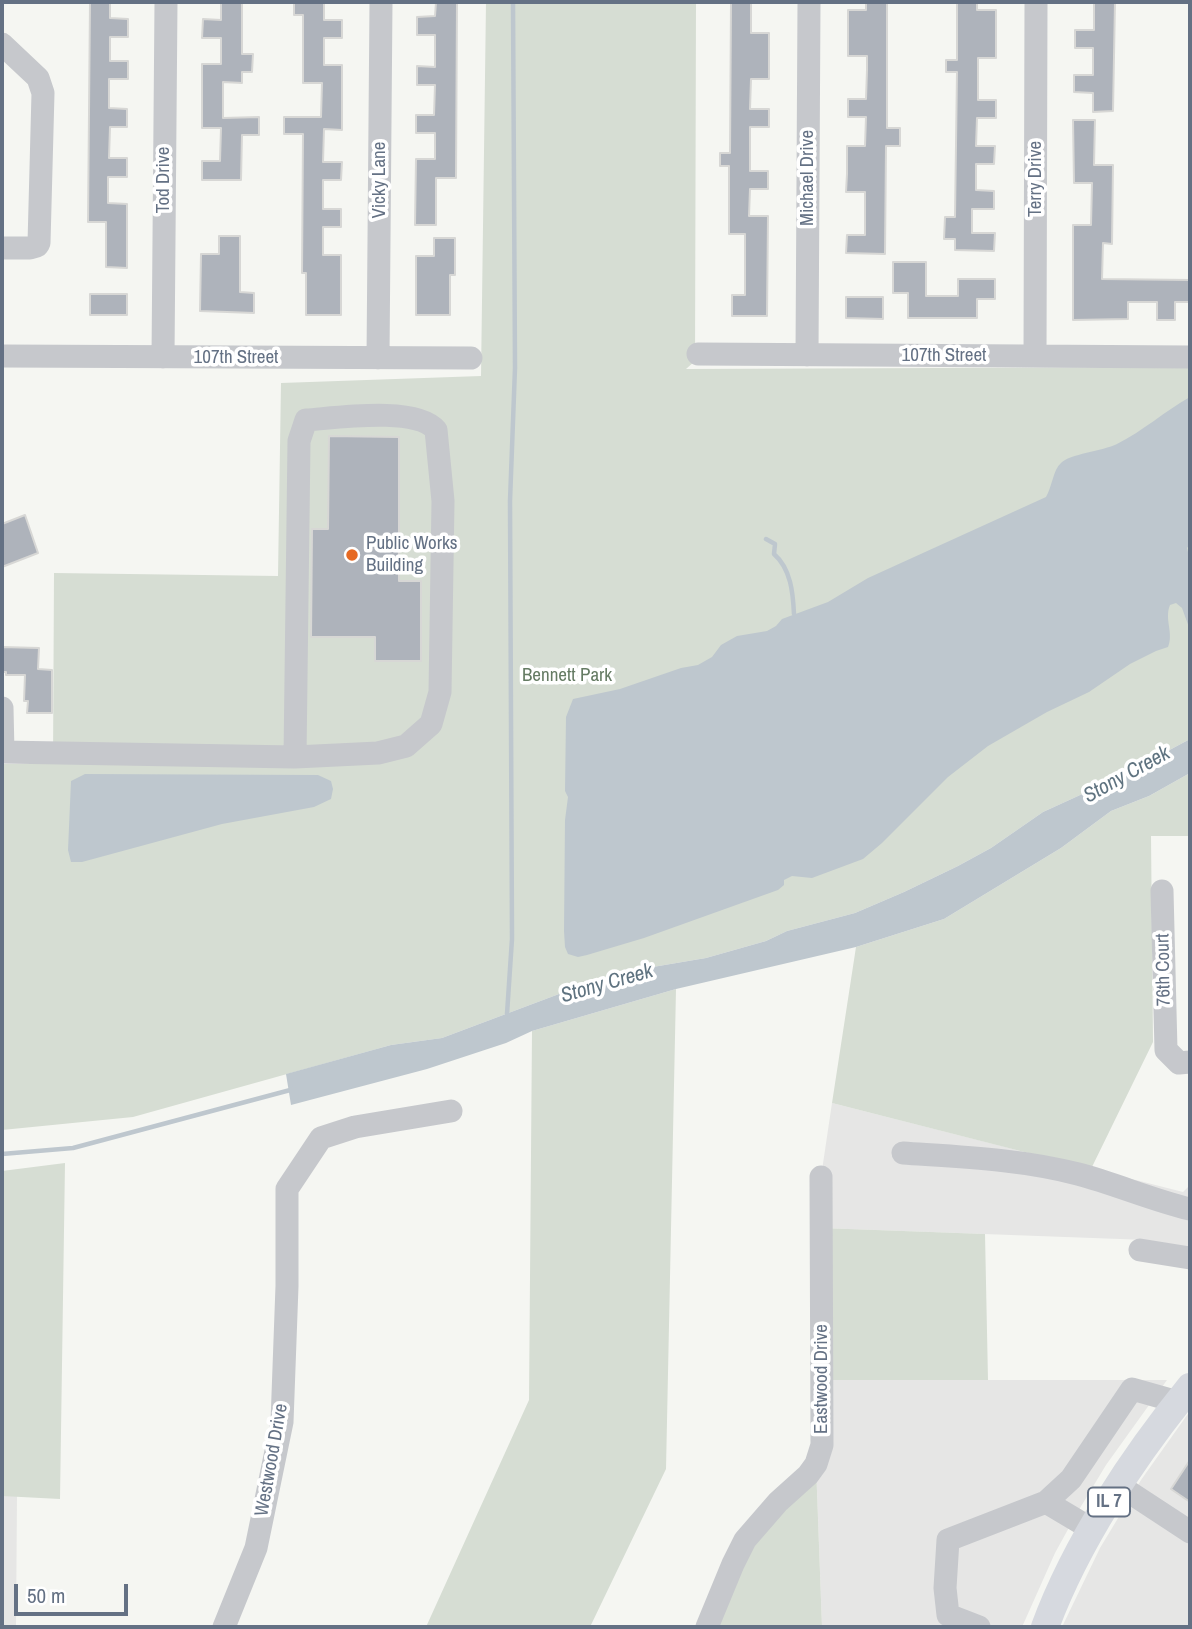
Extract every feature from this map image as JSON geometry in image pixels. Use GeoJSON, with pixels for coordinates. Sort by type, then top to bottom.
{"type":"FeatureCollection","features":[{"type":"Feature","properties":{"kind":"main road","name":"IL 7"},"geometry":{"type":"LineString","coordinates":[[1045,1627],[1056,1597],[1093,1530],[1120,1486],[1186,1394]]}},
{"type":"Feature","properties":{"kind":"street","name":"Tod Drive"},"geometry":{"type":"LineString","coordinates":[[163,357],[166,2]]}},
{"type":"Feature","properties":{"kind":"street","name":"Vicky Lane"},"geometry":{"type":"LineString","coordinates":[[378,358],[381,2]]}},
{"type":"Feature","properties":{"kind":"street","name":"Michael Drive"},"geometry":{"type":"LineString","coordinates":[[807,355],[809,2]]}},
{"type":"Feature","properties":{"kind":"street","name":"Terry Drive"},"geometry":{"type":"LineString","coordinates":[[1035,356],[1036,2]]}},
{"type":"Feature","properties":{"kind":"street"},"geometry":{"type":"LineString","coordinates":[[2,44],[38,78],[43,93],[39,243],[30,248],[2,248]]}},
{"type":"Feature","properties":{"kind":"street","name":"107th Street"},"geometry":{"type":"LineString","coordinates":[[698,354],[1190,357]]}},
{"type":"Feature","properties":{"kind":"street","name":"107th Street"},"geometry":{"type":"LineString","coordinates":[[2,356],[471,358]]}},
{"type":"Feature","properties":{"kind":"street"},"geometry":{"type":"LineString","coordinates":[[2,708],[3,752],[295,757],[378,753],[406,746],[431,724],[440,692],[443,501],[436,430],[430,423],[415,418],[389,416],[306,420],[299,441],[295,757]]}},
{"type":"Feature","properties":{"kind":"street","name":"76th Court"},"geometry":{"type":"LineString","coordinates":[[1162,891],[1166,1050],[1179,1063],[1190,1062]]}},
{"type":"Feature","properties":{"kind":"street","name":"Westwood Drive"},"geometry":{"type":"LineString","coordinates":[[224,1627],[256,1548],[282,1422],[287,1189],[321,1138],[355,1127],[451,1111]]}},
{"type":"Feature","properties":{"kind":"street"},"geometry":{"type":"LineString","coordinates":[[903,1153],[1014,1160],[1080,1174],[1156,1201],[1190,1209]]}},
{"type":"Feature","properties":{"kind":"street","name":"Eastwood Drive"},"geometry":{"type":"LineString","coordinates":[[707,1627],[745,1540],[778,1502],[808,1475],[816,1464],[822,1445],[821,1177]]}},
{"type":"Feature","properties":{"kind":"street"},"geometry":{"type":"LineString","coordinates":[[1140,1250],[1190,1258]]}},
{"type":"Feature","properties":{"kind":"street"},"geometry":{"type":"LineString","coordinates":[[978,1627],[948,1615],[944,1588],[948,1540],[1046,1502],[1071,1479],[1132,1389],[1186,1394]]}},
{"type":"Feature","properties":{"kind":"street"},"geometry":{"type":"LineString","coordinates":[[1120,1486],[1190,1532]]}},
{"type":"Feature","properties":{"kind":"street"},"geometry":{"type":"LineString","coordinates":[[1046,1502],[1093,1530]]}},
{"type":"Feature","properties":{"kind":"shaded area"},"geometry":{"type":"Polygon","coordinates":[[[832,1103],[1183,1192],[1190,1185],[1190,1251],[1147,1240],[821,1228],[821,1177],[832,1103]]]}},
{"type":"Feature","properties":{"kind":"shaded area"},"geometry":{"type":"Polygon","coordinates":[[[822,1380],[1167,1380],[1106,1465],[1077,1513],[1055,1553],[1022,1627],[822,1627],[816,1464],[822,1380]]]}},
{"type":"Feature","properties":{"kind":"shaded area"},"geometry":{"type":"Polygon","coordinates":[[[1190,1411],[1190,1627],[1062,1627],[1100,1548],[1141,1480],[1190,1411]]]}},
{"type":"Feature","properties":{"kind":"shaded area"},"geometry":{"type":"Polygon","coordinates":[[[2,1496],[17,1496],[16,1627],[2,1627],[2,1496]]]}},
{"type":"Feature","properties":{"kind":"green space","name":"Bennett Park"},"geometry":{"type":"Polygon","coordinates":[[[486,2],[696,2],[695,361],[686,369],[1190,367],[1190,739],[1151,760],[1129,767],[1113,780],[1043,812],[991,848],[958,866],[855,913],[787,931],[766,941],[706,958],[641,969],[584,989],[567,991],[442,1038],[391,1045],[133,1117],[2,1130],[2,764],[53,764],[54,573],[278,576],[281,383],[481,376],[486,2]]]}},
{"type":"Feature","properties":{"kind":"green space"},"geometry":{"type":"Polygon","coordinates":[[[1190,773],[1190,836],[1151,836],[1153,1042],[1091,1169],[832,1103],[856,947],[944,919],[1061,848],[1111,811],[1149,796],[1190,773]]]}},
{"type":"Feature","properties":{"kind":"green space"},"geometry":{"type":"Polygon","coordinates":[[[676,989],[666,1469],[590,1627],[426,1627],[529,1400],[532,1031],[676,989]]]}},
{"type":"Feature","properties":{"kind":"green space"},"geometry":{"type":"Polygon","coordinates":[[[65,1163],[60,1499],[2,1496],[2,1171],[65,1163]]]}},
{"type":"Feature","properties":{"kind":"green space"},"geometry":{"type":"Polygon","coordinates":[[[821,1228],[985,1234],[988,1380],[822,1380],[821,1228]]]}},
{"type":"Feature","properties":{"kind":"green space"},"geometry":{"type":"Polygon","coordinates":[[[816,1464],[822,1627],[707,1627],[733,1564],[816,1464]]]}},
{"type":"Feature","properties":{"kind":"water"},"geometry":{"type":"Polygon","coordinates":[[[1190,397],[1190,544],[1187,548],[1190,560],[1190,630],[1182,608],[1176,603],[1170,605],[1168,647],[1130,664],[1089,692],[1047,712],[988,746],[948,777],[863,859],[812,878],[792,876],[784,880],[784,885],[778,890],[644,938],[578,957],[568,954],[564,931],[565,820],[568,797],[565,791],[566,717],[573,699],[620,689],[681,668],[698,665],[712,657],[721,645],[737,636],[767,631],[782,619],[828,602],[868,578],[1046,497],[1056,470],[1065,460],[1117,444],[1190,397]]]}},
{"type":"Feature","properties":{"kind":"water"},"geometry":{"type":"Polygon","coordinates":[[[1190,739],[1190,773],[1149,796],[1111,811],[1061,848],[944,919],[856,947],[676,989],[532,1031],[506,1043],[427,1069],[291,1105],[286,1074],[391,1045],[442,1038],[567,991],[584,989],[641,969],[706,958],[766,941],[787,931],[855,913],[958,866],[991,848],[1043,812],[1113,780],[1129,767],[1151,760],[1190,739]]]}},
{"type":"Feature","properties":{"kind":"water"},"geometry":{"type":"Polygon","coordinates":[[[85,774],[318,775],[331,781],[333,789],[331,799],[314,807],[222,824],[82,862],[71,862],[68,850],[71,781],[85,774]]]}},
{"type":"Feature","properties":{"kind":"building"},"geometry":{"type":"Polygon","coordinates":[[[90,2],[110,2],[110,18],[128,19],[128,37],[110,37],[110,61],[128,61],[128,79],[109,79],[109,108],[127,109],[127,127],[110,127],[109,158],[127,158],[127,177],[108,177],[108,203],[127,204],[127,268],[106,267],[106,222],[88,222],[90,2]]]}},
{"type":"Feature","properties":{"kind":"building"},"geometry":{"type":"Polygon","coordinates":[[[221,2],[242,2],[242,54],[253,54],[252,72],[242,72],[242,83],[223,82],[223,118],[259,117],[259,135],[242,135],[241,180],[202,180],[202,161],[220,161],[221,128],[202,128],[202,64],[221,64],[221,38],[202,38],[203,19],[221,20],[221,2]]]}},
{"type":"Feature","properties":{"kind":"building"},"geometry":{"type":"Polygon","coordinates":[[[294,2],[324,2],[324,20],[342,20],[342,38],[324,38],[324,65],[342,65],[342,130],[324,129],[323,162],[342,162],[341,180],[323,180],[323,209],[341,209],[341,227],[323,227],[323,255],[341,255],[341,315],[306,315],[306,273],[302,273],[303,134],[284,134],[284,117],[321,117],[322,83],[303,83],[303,15],[294,15],[294,2]]]}},
{"type":"Feature","properties":{"kind":"building"},"geometry":{"type":"Polygon","coordinates":[[[436,2],[457,2],[456,178],[436,178],[436,225],[415,225],[416,159],[435,159],[435,133],[416,133],[416,115],[434,115],[435,85],[417,85],[417,66],[435,67],[435,35],[417,35],[417,17],[435,16],[436,2]]]}},
{"type":"Feature","properties":{"kind":"building"},"geometry":{"type":"Polygon","coordinates":[[[731,2],[751,2],[751,33],[769,33],[769,79],[751,79],[750,109],[769,109],[769,127],[750,127],[750,171],[768,171],[768,189],[750,189],[749,216],[768,216],[767,316],[732,316],[732,295],[745,295],[745,234],[729,234],[729,166],[720,166],[720,153],[730,153],[731,2]]]}},
{"type":"Feature","properties":{"kind":"building"},"geometry":{"type":"Polygon","coordinates":[[[866,2],[887,2],[887,128],[900,128],[900,146],[886,146],[885,254],[846,253],[847,235],[865,235],[865,192],[846,192],[847,146],[865,146],[866,117],[848,117],[848,99],[866,99],[867,70],[867,56],[848,56],[848,10],[866,10],[866,2]]]}},
{"type":"Feature","properties":{"kind":"building"},"geometry":{"type":"Polygon","coordinates":[[[957,2],[977,2],[977,10],[996,10],[996,58],[978,58],[978,100],[996,100],[996,118],[977,118],[976,146],[995,146],[994,164],[976,164],[976,190],[994,191],[994,209],[972,209],[972,233],[995,233],[994,251],[955,250],[955,239],[944,239],[945,217],[955,217],[957,72],[946,72],[946,60],[957,60],[957,2]]]}},
{"type":"Feature","properties":{"kind":"building"},"geometry":{"type":"Polygon","coordinates":[[[1094,2],[1115,2],[1113,111],[1093,112],[1093,93],[1074,92],[1074,75],[1093,75],[1093,48],[1075,48],[1075,30],[1094,30],[1094,2]]]}},
{"type":"Feature","properties":{"kind":"building"},"geometry":{"type":"Polygon","coordinates":[[[1073,120],[1095,120],[1094,165],[1113,165],[1112,244],[1103,243],[1102,279],[1190,280],[1190,302],[1175,302],[1175,320],[1157,320],[1157,302],[1128,302],[1128,319],[1073,320],[1073,225],[1091,225],[1092,183],[1074,183],[1073,120]]]}},
{"type":"Feature","properties":{"kind":"building"},"geometry":{"type":"Polygon","coordinates":[[[219,236],[240,236],[240,292],[254,293],[254,313],[200,311],[201,254],[219,254],[219,236]]]}},
{"type":"Feature","properties":{"kind":"building"},"geometry":{"type":"Polygon","coordinates":[[[434,238],[455,238],[455,275],[450,275],[450,315],[416,315],[416,256],[434,256],[434,238]]]}},
{"type":"Feature","properties":{"kind":"building"},"geometry":{"type":"Polygon","coordinates":[[[893,262],[926,262],[926,296],[958,296],[958,279],[995,279],[995,299],[977,299],[977,318],[908,318],[908,293],[893,293],[893,262]]]}},
{"type":"Feature","properties":{"kind":"building"},"geometry":{"type":"Polygon","coordinates":[[[90,294],[127,294],[127,315],[90,315],[90,294]]]}},
{"type":"Feature","properties":{"kind":"building"},"geometry":{"type":"Polygon","coordinates":[[[846,297],[883,297],[883,319],[846,318],[846,297]]]}},
{"type":"Feature","properties":{"kind":"building","name":"Public Works Building"},"geometry":{"type":"Polygon","coordinates":[[[329,436],[399,437],[399,581],[421,581],[421,661],[375,661],[375,637],[311,637],[312,529],[328,529],[329,436]]]}},
{"type":"Feature","properties":{"kind":"building"},"geometry":{"type":"Polygon","coordinates":[[[25,515],[38,553],[2,567],[2,524],[25,515]]]}},
{"type":"Feature","properties":{"kind":"building"},"geometry":{"type":"Polygon","coordinates":[[[2,647],[39,648],[38,669],[52,670],[52,713],[27,713],[28,701],[24,701],[25,675],[6,675],[6,672],[2,672],[2,647]]]}},
{"type":"Feature","properties":{"kind":"building"},"geometry":{"type":"Polygon","coordinates":[[[1190,1460],[1190,1502],[1171,1489],[1190,1460]]]}},
{"type":"Feature","properties":{"kind":"waterway"},"geometry":{"type":"LineString","coordinates":[[507,1014],[512,939],[510,501],[515,368],[513,2]]}},
{"type":"Feature","properties":{"kind":"waterway"},"geometry":{"type":"LineString","coordinates":[[766,539],[775,544],[774,554],[788,574],[794,614]]}},
{"type":"Feature","properties":{"kind":"waterway","name":"Stony Creek"},"geometry":{"type":"LineString","coordinates":[[2,1154],[73,1148],[294,1089]]}},
{"type":"Feature","properties":{"kind":"place","name":"Public Works Building"},"geometry":{"type":"Point","coordinates":[352,555]}}]}
